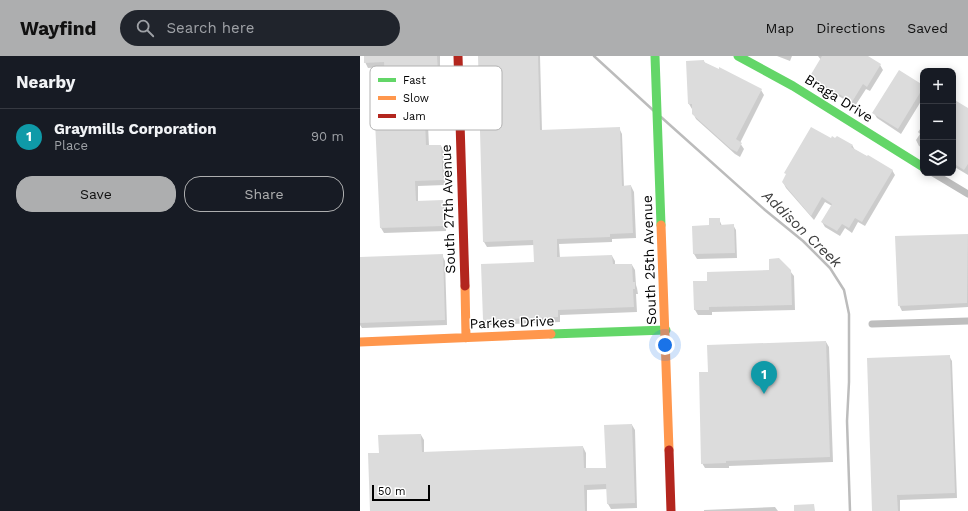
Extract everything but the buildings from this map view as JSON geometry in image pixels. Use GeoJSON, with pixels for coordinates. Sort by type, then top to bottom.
{"type":"FeatureCollection","features":[{"type":"Feature","properties":{"kind":"street","name":"South 27th Avenue"},"geometry":{"type":"LineString","coordinates":[[458,56],[458,66]]}},
{"type":"Feature","properties":{"kind":"street","name":"South 25th Avenue"},"geometry":{"type":"LineString","coordinates":[[655,56],[672,511]]}},
{"type":"Feature","properties":{"kind":"street","name":"Braga Drive"},"geometry":{"type":"LineString","coordinates":[[738,56],[793,86],[920,165]]}},
{"type":"Feature","properties":{"kind":"street","name":"South 27th Avenue"},"geometry":{"type":"LineString","coordinates":[[460,130],[466,338]]}},
{"type":"Feature","properties":{"kind":"street"},"geometry":{"type":"LineString","coordinates":[[938,176],[968,194]]}},
{"type":"Feature","properties":{"kind":"street"},"geometry":{"type":"LineString","coordinates":[[872,324],[968,321]]}},
{"type":"Feature","properties":{"kind":"street","name":"Parkes Drive"},"geometry":{"type":"LineString","coordinates":[[360,342],[666,330]]}},
{"type":"Feature","properties":{"kind":"waterway","name":"Addison Creek"},"geometry":{"type":"LineString","coordinates":[[594,56],[654,111]]}},
{"type":"Feature","properties":{"kind":"waterway","name":"Addison Creek"},"geometry":{"type":"LineString","coordinates":[[661,117],[765,210],[803,241],[830,268],[844,290],[849,314],[849,382],[847,421],[850,511]]}},
{"type":"Feature","properties":{"kind":"traffic: fast"},"geometry":{"type":"LineString","coordinates":[[655,56],[661,225]]}},
{"type":"Feature","properties":{"kind":"traffic: fast"},"geometry":{"type":"LineString","coordinates":[[738,56],[793,86],[920,165]]}},
{"type":"Feature","properties":{"kind":"traffic: fast"},"geometry":{"type":"LineString","coordinates":[[551,334],[666,330]]}},
{"type":"Feature","properties":{"kind":"traffic: slow"},"geometry":{"type":"LineString","coordinates":[[661,225],[669,450]]}},
{"type":"Feature","properties":{"kind":"traffic: slow"},"geometry":{"type":"LineString","coordinates":[[465,286],[466,338]]}},
{"type":"Feature","properties":{"kind":"traffic: slow"},"geometry":{"type":"LineString","coordinates":[[360,342],[551,334]]}},
{"type":"Feature","properties":{"kind":"traffic: jam"},"geometry":{"type":"LineString","coordinates":[[458,56],[458,66]]}},
{"type":"Feature","properties":{"kind":"traffic: jam"},"geometry":{"type":"LineString","coordinates":[[460,130],[465,286]]}},
{"type":"Feature","properties":{"kind":"traffic: jam"},"geometry":{"type":"LineString","coordinates":[[669,450],[671,511]]}},
{"type":"Feature","properties":{"kind":"place","name":"Graymills Corporation"},"geometry":{"type":"Point","coordinates":[764,394]}}]}
